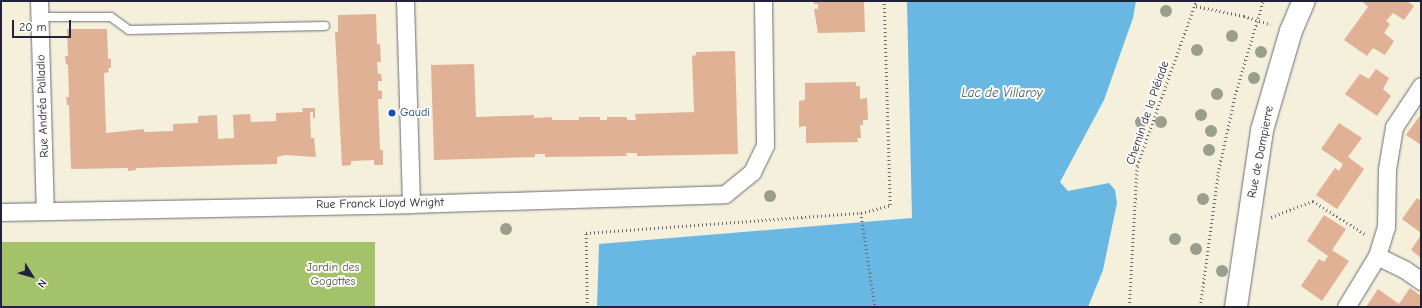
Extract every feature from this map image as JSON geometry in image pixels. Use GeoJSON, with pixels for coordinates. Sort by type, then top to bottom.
{"type":"FeatureCollection","features":[{"type":"Feature","properties":{"kind":"street"},"geometry":{"type":"LineString","coordinates":[[405,1],[411,204]]}},
{"type":"Feature","properties":{"kind":"street","name":"Rue Franck Lloyd Wright"},"geometry":{"type":"LineString","coordinates":[[1,212],[411,204],[724,194],[752,172],[765,145],[762,1]]}},
{"type":"Feature","properties":{"kind":"street","name":"Rue de Dampierre"},"geometry":{"type":"LineString","coordinates":[[1236,307],[1262,130],[1291,31],[1304,1]]}},
{"type":"Feature","properties":{"kind":"street","name":"Rue Andréa Palladio"},"geometry":{"type":"LineString","coordinates":[[40,9],[45,210]]}},
{"type":"Feature","properties":{"kind":"street"},"geometry":{"type":"LineString","coordinates":[[1346,307],[1379,250],[1386,227],[1387,169],[1394,127],[1421,86]]}},
{"type":"Feature","properties":{"kind":"street"},"geometry":{"type":"LineString","coordinates":[[1379,250],[1421,281]]}},
{"type":"Feature","properties":{"kind":"lane"},"geometry":{"type":"LineString","coordinates":[[40,9],[111,17],[128,30],[325,26]]}},
{"type":"Feature","properties":{"kind":"path"},"geometry":{"type":"LineString","coordinates":[[587,307],[586,233],[861,213],[890,205],[884,1]]}},
{"type":"Feature","properties":{"kind":"path","name":"Chemin de la Pléiade"},"geometry":{"type":"LineString","coordinates":[[1129,307],[1137,166],[1196,6],[1196,1]]}},
{"type":"Feature","properties":{"kind":"path"},"geometry":{"type":"LineString","coordinates":[[1200,307],[1218,173],[1235,95],[1256,20],[1263,1]]}},
{"type":"Feature","properties":{"kind":"path"},"geometry":{"type":"LineString","coordinates":[[1196,6],[1256,20],[1291,31]]}},
{"type":"Feature","properties":{"kind":"path"},"geometry":{"type":"LineString","coordinates":[[1247,226],[1313,201],[1379,250]]}},
{"type":"Feature","properties":{"kind":"path"},"geometry":{"type":"LineString","coordinates":[[861,213],[875,307]]}},
{"type":"Feature","properties":{"kind":"green space","name":"Jardin des Gogottes"},"geometry":{"type":"Polygon","coordinates":[[[1,242],[375,242],[375,307],[1,307],[1,242]]]}},
{"type":"Feature","properties":{"kind":"water","name":"Lac de Villaroy"},"geometry":{"type":"Polygon","coordinates":[[[907,1],[1136,1],[1133,18],[1104,100],[1060,182],[1068,191],[1109,183],[1115,190],[1117,203],[1103,270],[1088,307],[597,307],[599,244],[912,218],[907,1]]]}},
{"type":"Feature","properties":{"kind":"building"},"geometry":{"type":"Polygon","coordinates":[[[814,1],[864,1],[865,32],[818,33],[814,9],[818,9],[818,4],[814,4],[814,1]]]}},
{"type":"Feature","properties":{"kind":"building"},"geometry":{"type":"Polygon","coordinates":[[[1362,1],[1407,1],[1414,6],[1404,20],[1393,13],[1386,21],[1390,24],[1384,33],[1394,41],[1385,55],[1373,48],[1367,56],[1344,40],[1368,7],[1362,1]]]}},
{"type":"Feature","properties":{"kind":"building"},"geometry":{"type":"Polygon","coordinates":[[[376,14],[377,44],[380,44],[381,62],[377,62],[378,74],[381,74],[382,81],[378,81],[378,90],[382,91],[382,99],[378,99],[380,150],[383,150],[383,165],[374,165],[374,160],[351,161],[351,165],[342,166],[335,32],[338,32],[338,15],[376,14]]]}},
{"type":"Feature","properties":{"kind":"building"},"geometry":{"type":"Polygon","coordinates":[[[67,29],[107,29],[108,59],[111,59],[111,68],[108,68],[109,72],[104,73],[106,133],[144,129],[144,132],[173,131],[173,124],[198,123],[198,116],[217,115],[218,139],[234,138],[233,115],[250,114],[251,122],[276,121],[276,113],[303,112],[302,108],[315,108],[315,118],[313,118],[313,112],[310,112],[311,138],[314,138],[316,157],[285,155],[277,157],[277,164],[136,168],[136,170],[128,171],[128,168],[71,169],[69,105],[67,105],[66,97],[69,97],[68,64],[66,65],[65,56],[68,56],[67,29]]]}},
{"type":"Feature","properties":{"kind":"building"},"geometry":{"type":"Polygon","coordinates":[[[735,51],[738,154],[637,156],[637,153],[626,153],[627,156],[545,157],[545,154],[535,154],[535,157],[434,160],[431,65],[474,64],[476,117],[534,115],[534,118],[552,117],[552,120],[579,120],[579,117],[600,117],[600,120],[607,120],[607,117],[627,117],[627,120],[636,120],[635,114],[694,112],[692,56],[696,55],[696,52],[735,51]]]}},
{"type":"Feature","properties":{"kind":"building"},"geometry":{"type":"Polygon","coordinates":[[[1376,69],[1389,78],[1383,89],[1391,96],[1377,116],[1345,94],[1360,74],[1369,79],[1376,69]]]}},
{"type":"Feature","properties":{"kind":"building"},"geometry":{"type":"Polygon","coordinates":[[[856,82],[856,86],[860,86],[860,99],[867,98],[868,120],[863,120],[863,125],[860,125],[861,138],[857,138],[858,142],[806,143],[806,126],[799,127],[799,101],[805,100],[805,83],[856,82]]]}},
{"type":"Feature","properties":{"kind":"building"},"geometry":{"type":"Polygon","coordinates":[[[1421,114],[1421,145],[1406,135],[1421,114]]]}},
{"type":"Feature","properties":{"kind":"building"},"geometry":{"type":"Polygon","coordinates":[[[1339,123],[1362,138],[1348,157],[1364,169],[1337,209],[1316,195],[1335,168],[1339,171],[1343,164],[1321,149],[1339,123]]]}},
{"type":"Feature","properties":{"kind":"building"},"geometry":{"type":"Polygon","coordinates":[[[1417,198],[1421,201],[1421,233],[1402,219],[1417,198]]]}},
{"type":"Feature","properties":{"kind":"building"},"geometry":{"type":"Polygon","coordinates":[[[1324,215],[1346,229],[1332,250],[1349,261],[1322,301],[1301,286],[1319,259],[1324,262],[1328,256],[1307,241],[1324,215]]]}},
{"type":"Feature","properties":{"kind":"building"},"geometry":{"type":"Polygon","coordinates":[[[1421,235],[1421,258],[1411,250],[1421,235]]]}},
{"type":"Feature","properties":{"kind":"building"},"geometry":{"type":"Polygon","coordinates":[[[1410,288],[1421,296],[1421,307],[1366,307],[1378,289],[1399,304],[1410,288]]]}},
{"type":"Feature","properties":{"kind":"place","name":"Gaudi"},"geometry":{"type":"Point","coordinates":[392,113]}}]}
